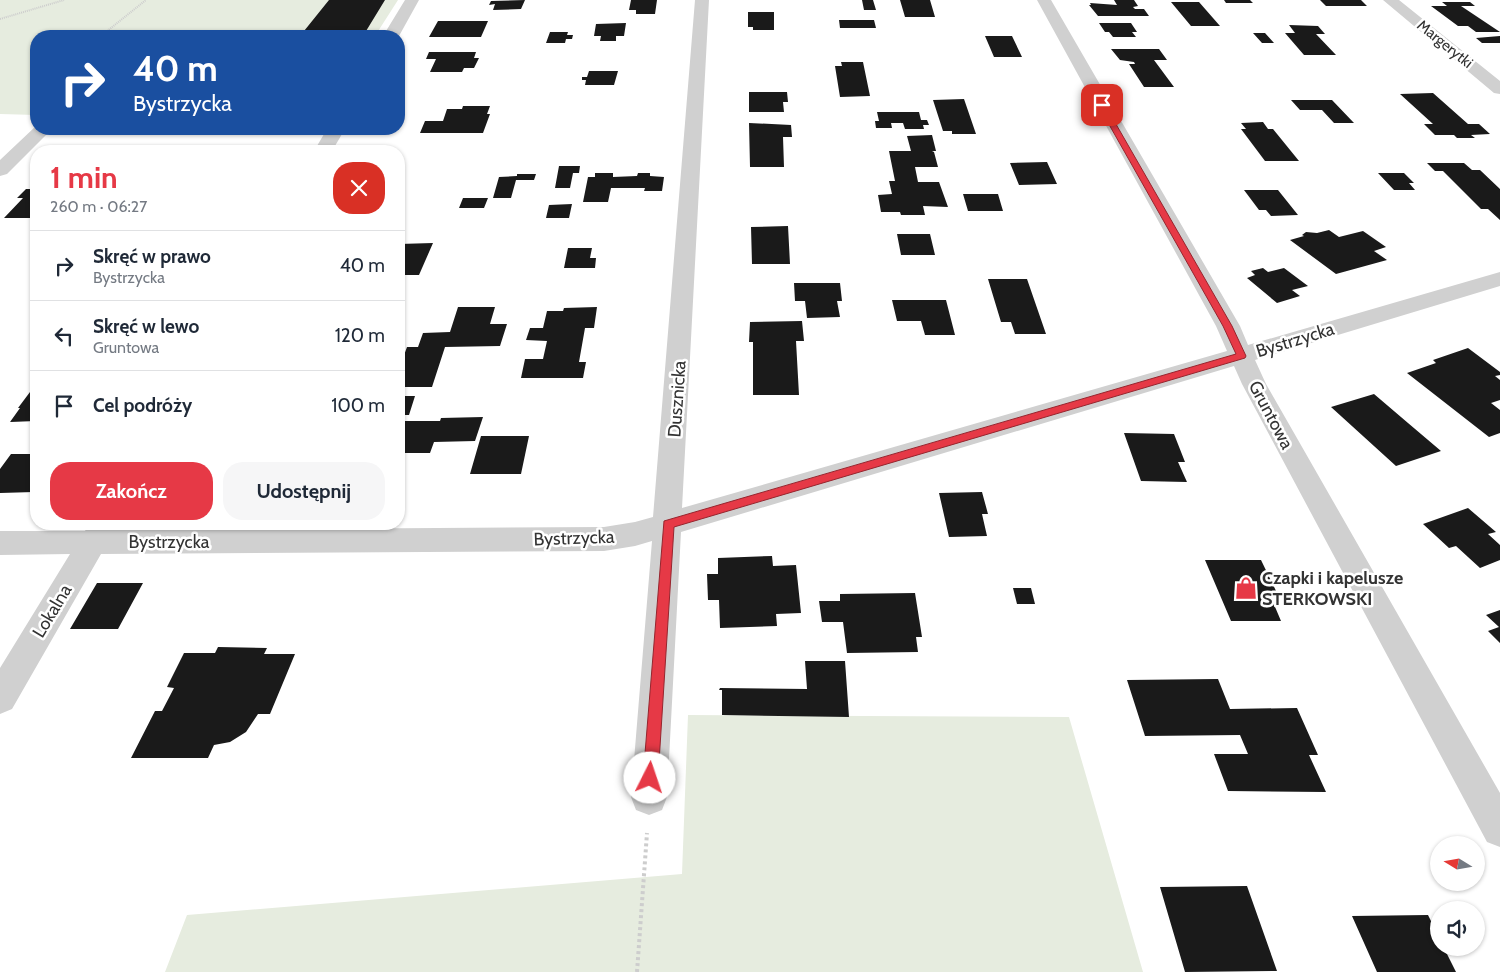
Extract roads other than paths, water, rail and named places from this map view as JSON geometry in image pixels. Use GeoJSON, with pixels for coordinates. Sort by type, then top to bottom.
{"type":"FeatureCollection","features":[{"type":"Feature","properties":{"kind":"street"},"geometry":{"type":"LineString","coordinates":[[394,30],[412,0]]}},
{"type":"Feature","properties":{"kind":"street","name":"Dusznicka"},"geometry":{"type":"LineString","coordinates":[[649,797],[702,0]]}},
{"type":"Feature","properties":{"kind":"street","name":"Gruntowa"},"geometry":{"type":"LineString","coordinates":[[1044,0],[1228,326],[1254,384],[1500,829]]}},
{"type":"Feature","properties":{"kind":"street","name":"Margerytki"},"geometry":{"type":"LineString","coordinates":[[1390,0],[1500,89]]}},
{"type":"Feature","properties":{"kind":"street"},"geometry":{"type":"LineString","coordinates":[[0,170],[37,135]]}},
{"type":"Feature","properties":{"kind":"street","name":"Bystrzycka"},"geometry":{"type":"LineString","coordinates":[[0,543],[99,533],[604,540],[668,524],[1500,279]]}},
{"type":"Feature","properties":{"kind":"street","name":"Lokalna"},"geometry":{"type":"LineString","coordinates":[[0,698],[99,533]]}},
{"type":"Feature","properties":{"kind":"place","name":"Czapki i kapelusze STERKOWSKI"},"geometry":{"type":"Point","coordinates":[1246,588]}}]}
